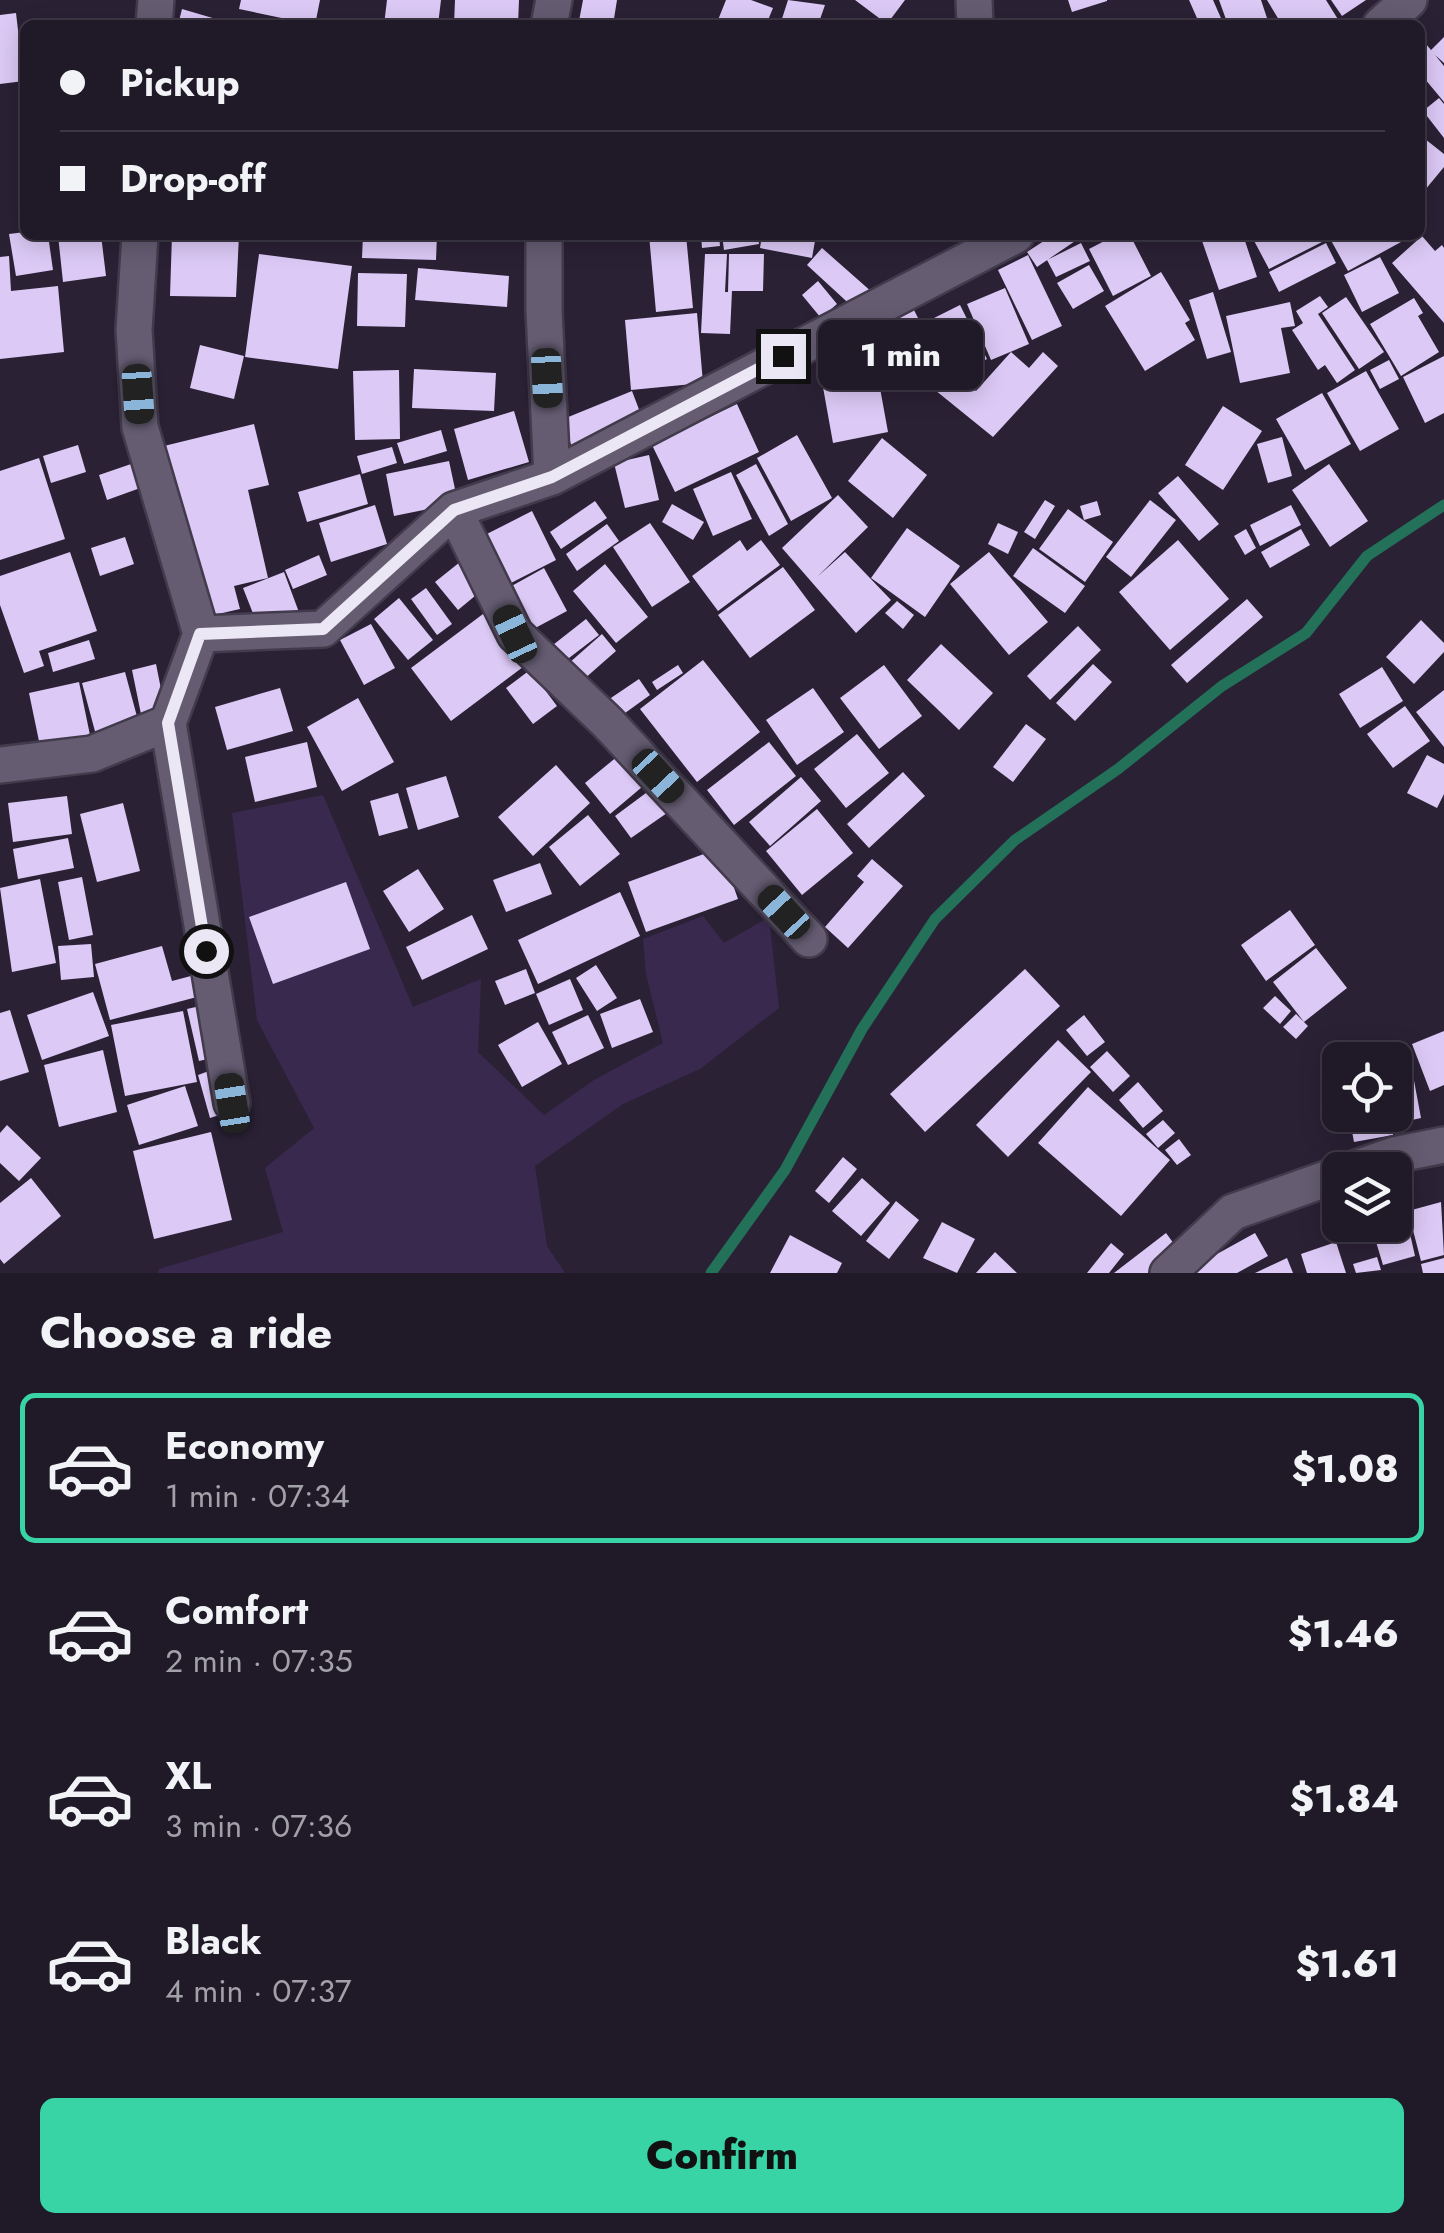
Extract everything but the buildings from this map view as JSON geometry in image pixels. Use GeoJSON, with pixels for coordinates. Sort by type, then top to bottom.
{"type":"FeatureCollection","features":[{"type":"Feature","properties":{"kind":"street"},"geometry":{"type":"LineString","coordinates":[[1387,20],[1409,0]]}},
{"type":"Feature","properties":{"kind":"street"},"geometry":{"type":"LineString","coordinates":[[140,240],[134,330],[140,427],[200,634],[168,723],[232,1103]]}},
{"type":"Feature","properties":{"kind":"street"},"geometry":{"type":"LineString","coordinates":[[544,240],[552,477]]}},
{"type":"Feature","properties":{"kind":"street"},"geometry":{"type":"LineString","coordinates":[[200,634],[323,629],[454,510],[552,477],[980,244]]}},
{"type":"Feature","properties":{"kind":"street"},"geometry":{"type":"LineString","coordinates":[[454,510],[515,634],[607,722],[810,939]]}},
{"type":"Feature","properties":{"kind":"street"},"geometry":{"type":"LineString","coordinates":[[0,766],[92,754],[168,723]]}},
{"type":"Feature","properties":{"kind":"street"},"geometry":{"type":"LineString","coordinates":[[1409,1152],[1444,1145]]}},
{"type":"Feature","properties":{"kind":"street"},"geometry":{"type":"LineString","coordinates":[[1168,1273],[1233,1212],[1322,1180]]}},
{"type":"Feature","properties":{"kind":"shaded area"},"geometry":{"type":"Polygon","coordinates":[[[323,795],[413,1007],[481,979],[478,1052],[544,1115],[594,1080],[663,1043],[646,974],[643,939],[703,916],[724,943],[769,917],[779,1008],[700,1069],[623,1104],[535,1166],[547,1246],[565,1273],[158,1273],[159,1269],[283,1232],[265,1168],[314,1128],[257,1020],[232,813],[323,795]]]}},
{"type":"Feature","properties":{"kind":"waterway"},"geometry":{"type":"LineString","coordinates":[[711,1273],[785,1170],[862,1029],[935,919],[1015,840],[1118,769],[1222,686],[1306,633],[1367,556],[1444,505]]}},
{"type":"Feature","properties":{"kind":"route"},"geometry":{"type":"LineString","coordinates":[[206,951],[168,723],[200,634],[323,629],[454,510],[552,477],[783,356]]}}]}
